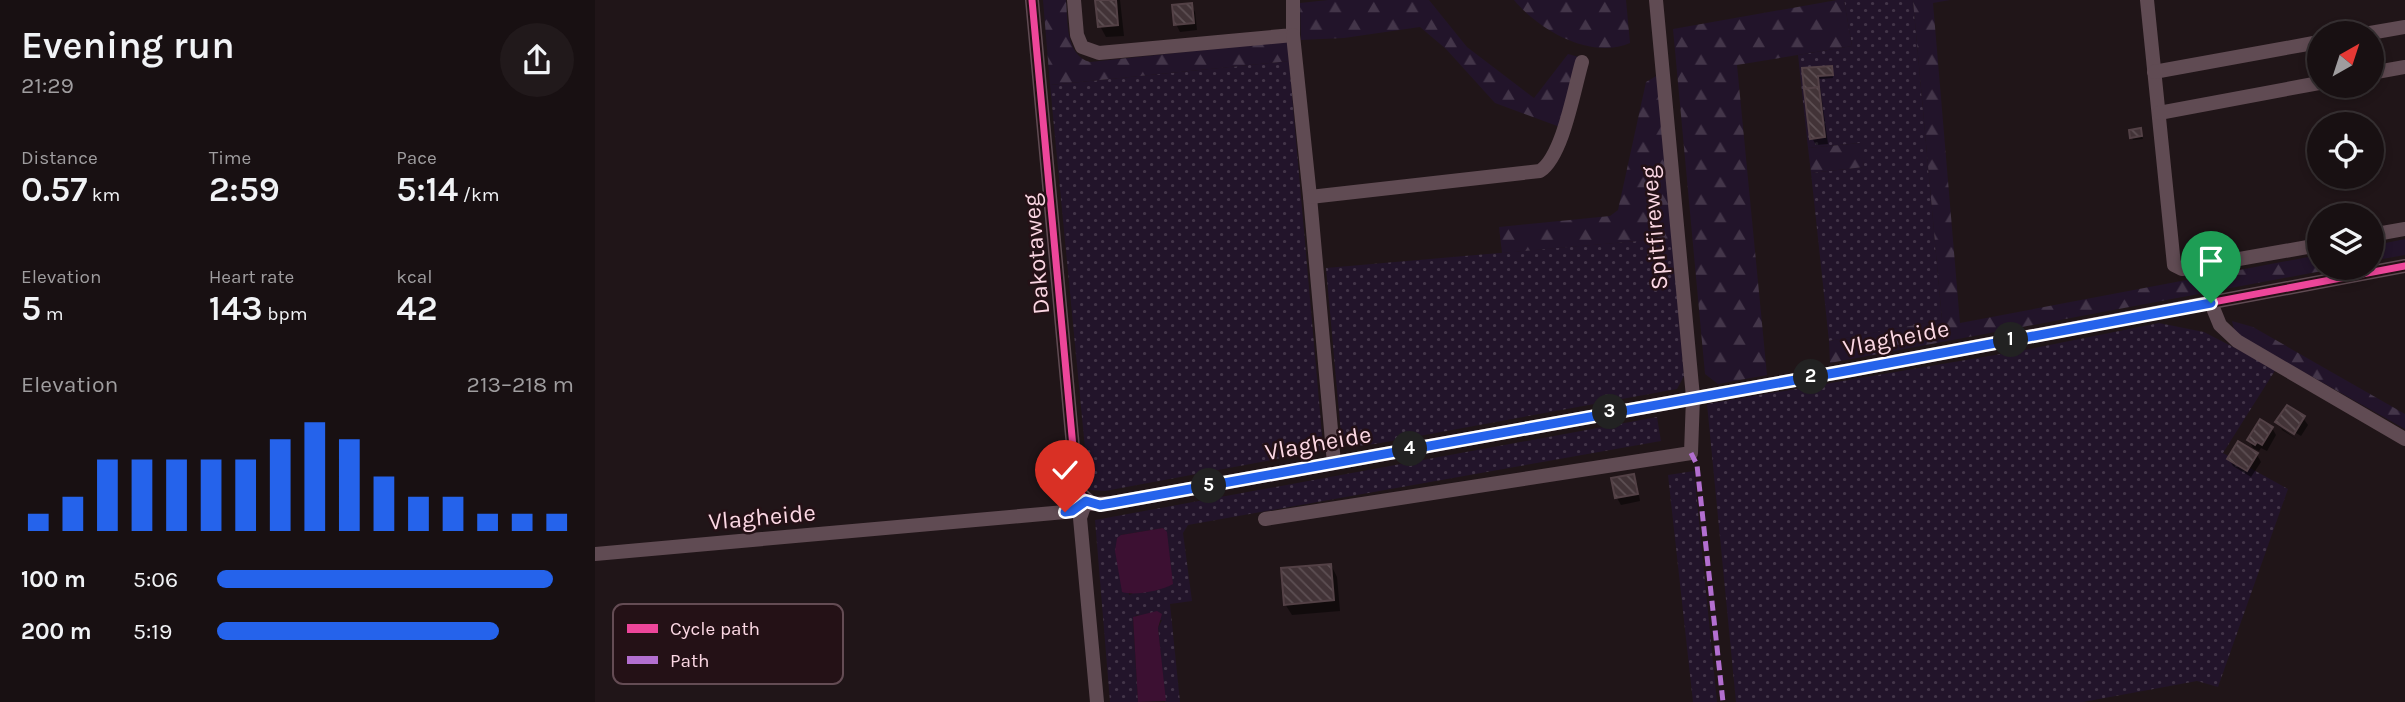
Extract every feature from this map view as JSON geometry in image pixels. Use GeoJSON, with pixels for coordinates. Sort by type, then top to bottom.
{"type":"FeatureCollection","features":[{"type":"Feature","properties":{"kind":"street","name":"Dakotaweg"},"geometry":{"type":"LineString","coordinates":[[1032,0],[1075,469],[1078,489],[1086,501],[1080,518],[1097,702]]}},
{"type":"Feature","properties":{"kind":"street"},"geometry":{"type":"LineString","coordinates":[[1074,0],[1077,35],[1081,47],[1099,52],[1293,35]]}},
{"type":"Feature","properties":{"kind":"street"},"geometry":{"type":"LineString","coordinates":[[1293,0],[1293,35],[1334,463]]}},
{"type":"Feature","properties":{"kind":"street","name":"Spitfireweg"},"geometry":{"type":"LineString","coordinates":[[1265,519],[1691,453],[1693,397],[1656,0]]}},
{"type":"Feature","properties":{"kind":"street"},"geometry":{"type":"LineString","coordinates":[[2147,0],[2174,265],[2182,269],[2307,247]]}},
{"type":"Feature","properties":{"kind":"street"},"geometry":{"type":"LineString","coordinates":[[2384,31],[2405,27]]}},
{"type":"Feature","properties":{"kind":"street"},"geometry":{"type":"LineString","coordinates":[[2154,72],[2307,44]]}},
{"type":"Feature","properties":{"kind":"street"},"geometry":{"type":"LineString","coordinates":[[1310,197],[1541,171],[1548,166],[1558,150],[1582,62]]}},
{"type":"Feature","properties":{"kind":"street"},"geometry":{"type":"LineString","coordinates":[[2384,71],[2405,67]]}},
{"type":"Feature","properties":{"kind":"street"},"geometry":{"type":"LineString","coordinates":[[2159,113],[2307,85]]}},
{"type":"Feature","properties":{"kind":"street"},"geometry":{"type":"LineString","coordinates":[[2384,233],[2405,229]]}},
{"type":"Feature","properties":{"kind":"street","name":"Vlagheide"},"geometry":{"type":"LineString","coordinates":[[595,554],[1072,511],[1086,501],[1100,505],[1851,370],[2405,266]]}},
{"type":"Feature","properties":{"kind":"street"},"geometry":{"type":"LineString","coordinates":[[2211,303],[2220,325],[2237,341],[2405,439]]}},
{"type":"Feature","properties":{"kind":"green space"},"geometry":{"type":"Polygon","coordinates":[[[1043,0],[1066,0],[1072,45],[1082,58],[1090,62],[1288,41],[1289,61],[1050,85],[1043,0]]]}},
{"type":"Feature","properties":{"kind":"green space"},"geometry":{"type":"Polygon","coordinates":[[[1328,0],[1429,0],[1467,47],[1534,98],[1568,54],[1579,57],[1560,127],[1495,103],[1446,49],[1420,27],[1344,38],[1301,40],[1300,3],[1328,0]]]}},
{"type":"Feature","properties":{"kind":"green space"},"geometry":{"type":"Polygon","coordinates":[[[1514,0],[1626,0],[1630,43],[1599,48],[1583,45],[1537,22],[1514,0]]]}},
{"type":"Feature","properties":{"kind":"green space"},"geometry":{"type":"Polygon","coordinates":[[[1844,0],[1913,0],[1942,320],[1829,341],[1811,173],[1864,167],[1860,143],[1808,148],[1798,55],[1852,46],[1844,0]]]}},
{"type":"Feature","properties":{"kind":"green space"},"geometry":{"type":"Polygon","coordinates":[[[1844,0],[1852,46],[1737,65],[1767,375],[1718,384],[1705,374],[1673,29],[1844,0]]]}},
{"type":"Feature","properties":{"kind":"green space"},"geometry":{"type":"Polygon","coordinates":[[[1913,0],[1950,0],[1933,3],[1960,323],[2307,257],[2307,274],[1830,363],[1829,341],[1942,320],[1913,0]]]}},
{"type":"Feature","properties":{"kind":"green space"},"geometry":{"type":"Polygon","coordinates":[[[1289,61],[1323,446],[1320,451],[1105,491],[1089,490],[1050,85],[1289,61]]]}},
{"type":"Feature","properties":{"kind":"green space"},"geometry":{"type":"Polygon","coordinates":[[[1658,75],[1672,238],[1502,253],[1499,227],[1610,216],[1618,210],[1646,82],[1658,75]]]}},
{"type":"Feature","properties":{"kind":"green space"},"geometry":{"type":"Polygon","coordinates":[[[1861,143],[1864,167],[1811,173],[1808,148],[1861,143]]]}},
{"type":"Feature","properties":{"kind":"green space"},"geometry":{"type":"Polygon","coordinates":[[[1672,238],[1684,376],[1677,389],[1375,444],[1349,447],[1343,442],[1326,268],[1672,238]]]}},
{"type":"Feature","properties":{"kind":"green space"},"geometry":{"type":"Polygon","coordinates":[[[2405,239],[2405,255],[2384,259],[2384,243],[2405,239]]]}},
{"type":"Feature","properties":{"kind":"green space"},"geometry":{"type":"Polygon","coordinates":[[[2232,321],[2253,327],[2405,414],[2405,429],[2240,336],[2234,330],[2232,321]]]}},
{"type":"Feature","properties":{"kind":"green space"},"geometry":{"type":"Polygon","coordinates":[[[2159,323],[2204,332],[2276,369],[2223,453],[2288,489],[2218,687],[2197,681],[2083,702],[1736,702],[1707,404],[2030,349],[2159,323]]]}},
{"type":"Feature","properties":{"kind":"green space"},"geometry":{"type":"Polygon","coordinates":[[[1657,417],[1661,441],[1188,525],[1183,533],[1192,601],[1170,604],[1180,702],[1165,702],[1158,628],[1162,620],[1136,615],[1133,620],[1138,702],[1110,702],[1095,520],[1657,417]],[[1163,528],[1121,535],[1129,595],[1132,594],[1163,528]]]}},
{"type":"Feature","properties":{"kind":"green space"},"geometry":{"type":"Polygon","coordinates":[[[1694,471],[1717,702],[1693,702],[1668,475],[1694,471]]]}},
{"type":"Feature","properties":{"kind":"shaded area"},"geometry":{"type":"Polygon","coordinates":[[[1163,528],[1167,532],[1173,584],[1147,592],[1122,592],[1115,551],[1117,538],[1163,528]]]}},
{"type":"Feature","properties":{"kind":"shaded area"},"geometry":{"type":"Polygon","coordinates":[[[1157,611],[1162,614],[1158,628],[1166,701],[1138,702],[1133,617],[1157,611]]]}},
{"type":"Feature","properties":{"kind":"building"},"geometry":{"type":"Polygon","coordinates":[[[1095,0],[1116,0],[1118,25],[1098,27],[1095,0]]]}},
{"type":"Feature","properties":{"kind":"building"},"geometry":{"type":"Polygon","coordinates":[[[1192,3],[1194,23],[1174,25],[1172,5],[1192,3]]]}},
{"type":"Feature","properties":{"kind":"building"},"geometry":{"type":"Polygon","coordinates":[[[1832,66],[1833,75],[1818,76],[1819,87],[1804,89],[1802,68],[1832,66]]]}},
{"type":"Feature","properties":{"kind":"building"},"geometry":{"type":"Polygon","coordinates":[[[1819,87],[1825,137],[1810,139],[1804,89],[1819,87]]]}},
{"type":"Feature","properties":{"kind":"building"},"geometry":{"type":"Polygon","coordinates":[[[2141,128],[2142,136],[2130,138],[2129,130],[2141,128]]]}},
{"type":"Feature","properties":{"kind":"building"},"geometry":{"type":"Polygon","coordinates":[[[2287,405],[2305,416],[2294,434],[2275,422],[2287,405]]]}},
{"type":"Feature","properties":{"kind":"building"},"geometry":{"type":"Polygon","coordinates":[[[2260,419],[2273,427],[2262,445],[2257,442],[2255,445],[2247,440],[2260,419]]]}},
{"type":"Feature","properties":{"kind":"building"},"geometry":{"type":"Polygon","coordinates":[[[2238,441],[2258,453],[2247,471],[2227,459],[2238,441]]]}},
{"type":"Feature","properties":{"kind":"building"},"geometry":{"type":"Polygon","coordinates":[[[1634,474],[1638,494],[1615,498],[1611,478],[1634,474]]]}},
{"type":"Feature","properties":{"kind":"building"},"geometry":{"type":"Polygon","coordinates":[[[1331,564],[1334,600],[1284,605],[1281,568],[1331,564]]]}},
{"type":"Feature","properties":{"kind":"marked path"},"geometry":{"type":"LineString","coordinates":[[1691,453],[1697,465],[1723,702]]}},
{"type":"Feature","properties":{"kind":"cycle path"},"geometry":{"type":"LineString","coordinates":[[1032,0],[1075,469],[1080,493],[1092,504],[1112,503],[1851,370],[2405,266]]}},
{"type":"Feature","properties":{"kind":"route"},"geometry":{"type":"LineString","coordinates":[[1065,512],[1072,511],[1086,501],[1100,505],[1112,503],[2211,303]]}}]}
